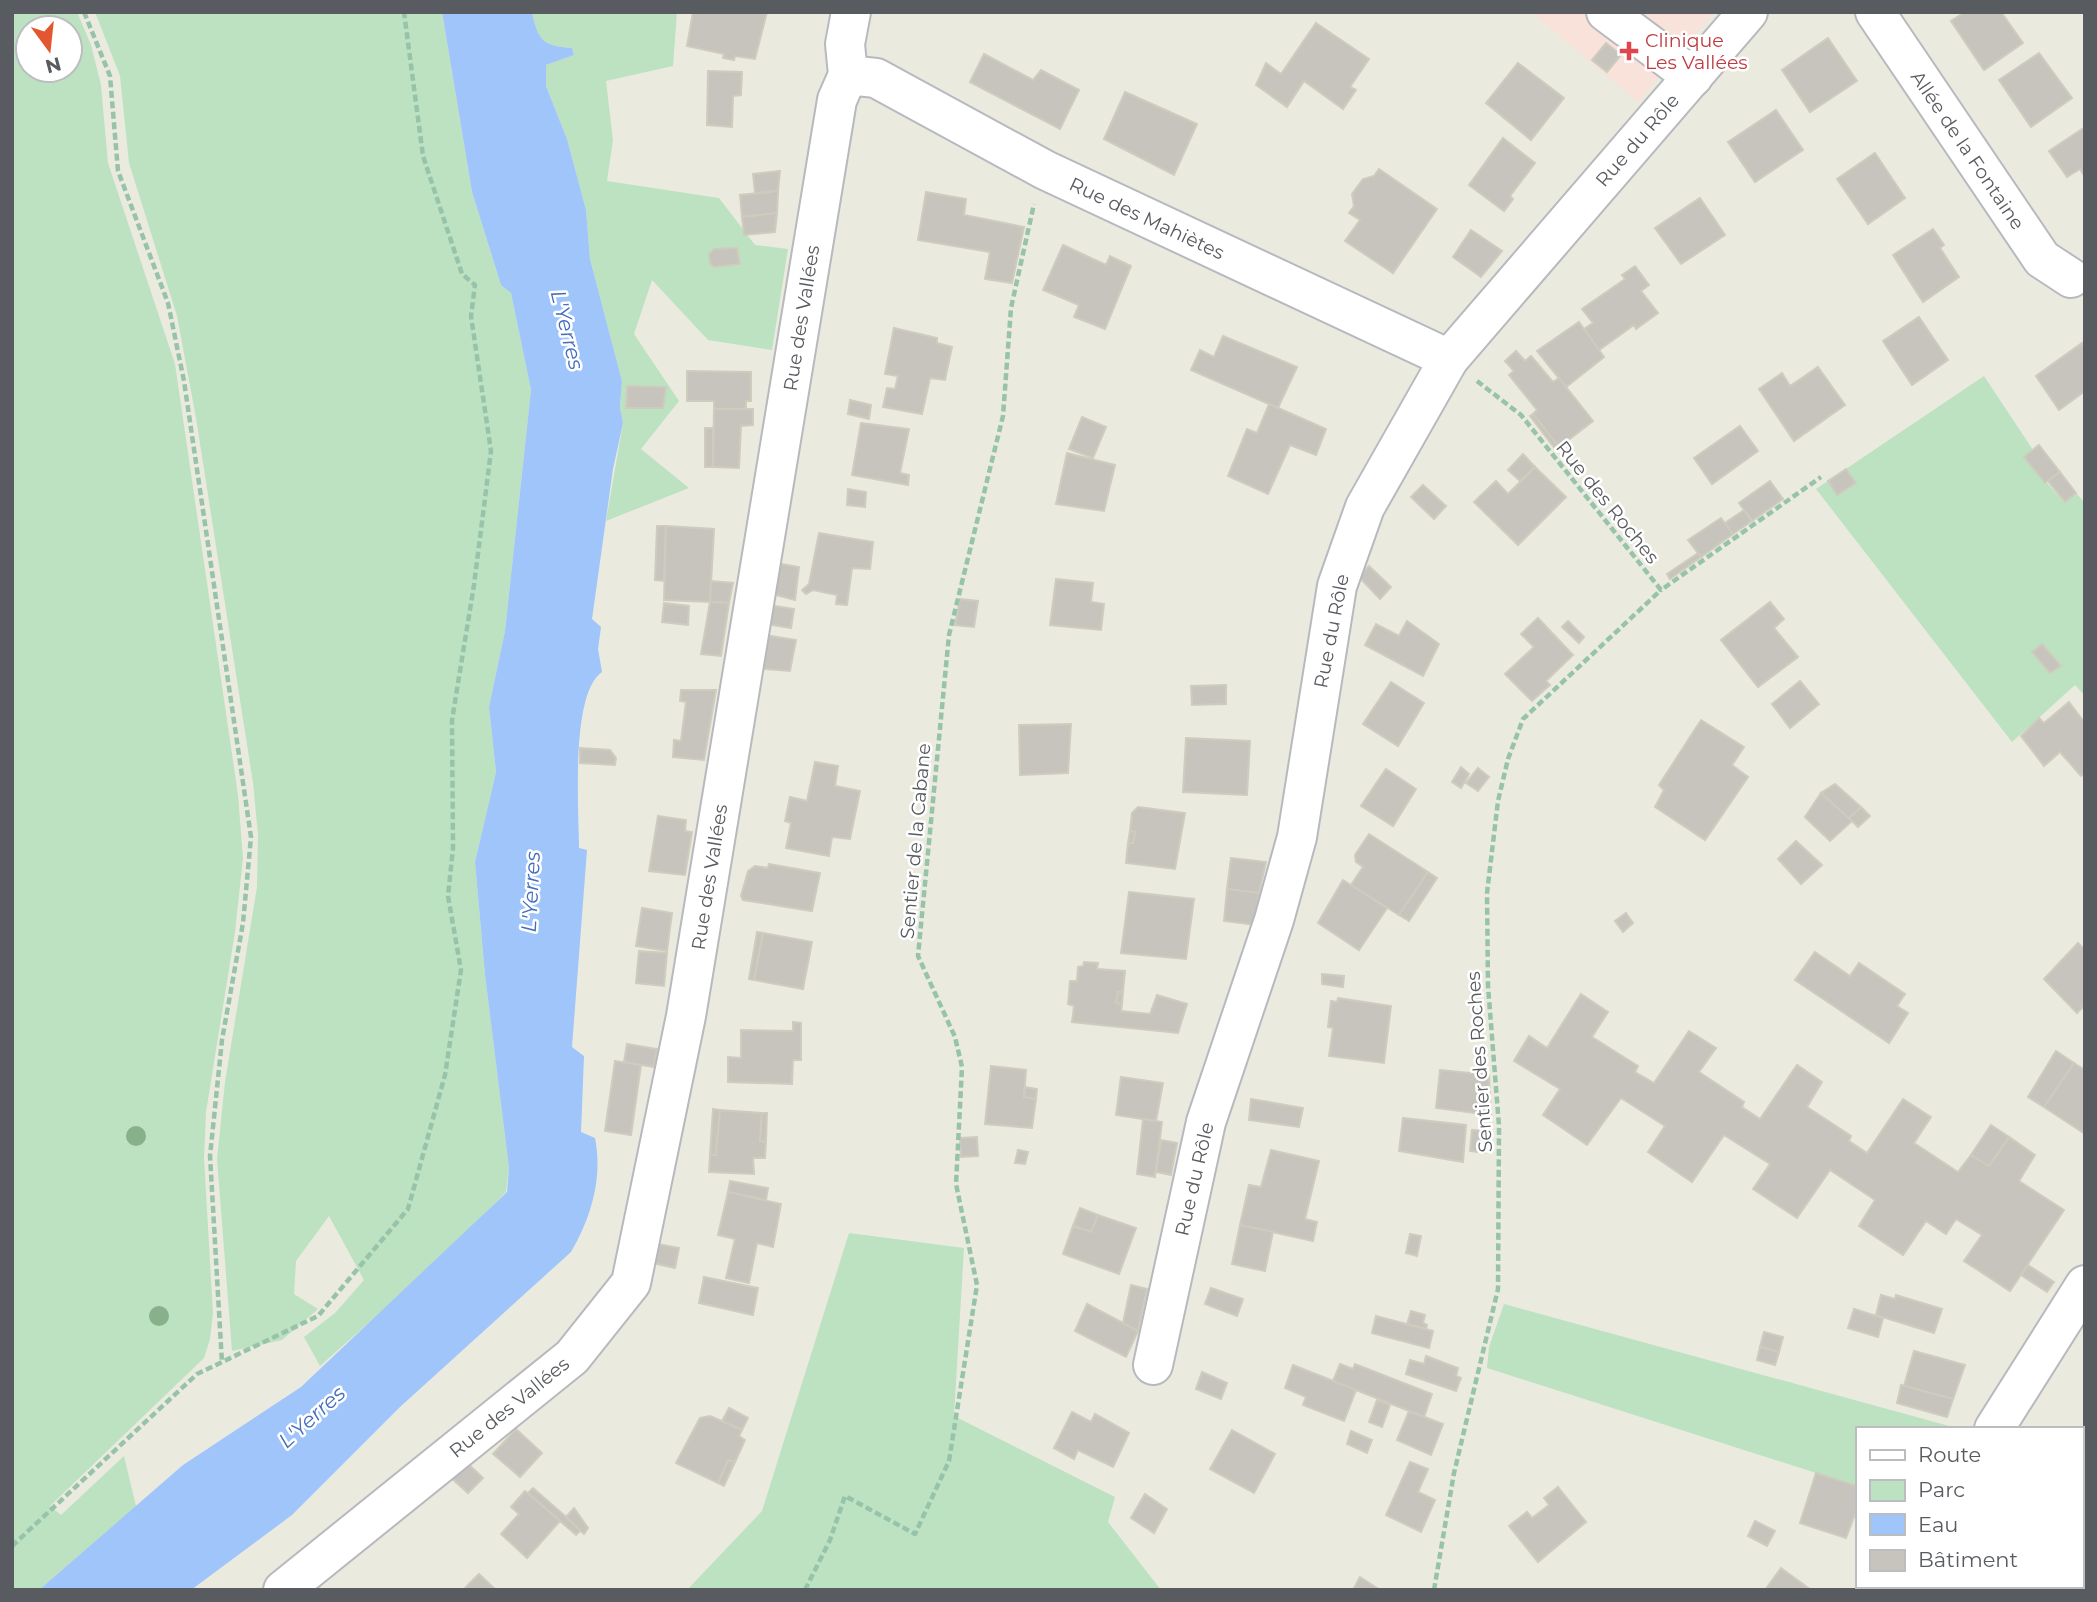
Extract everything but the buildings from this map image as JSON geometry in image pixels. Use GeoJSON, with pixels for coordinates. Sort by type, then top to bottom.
{"type":"FeatureCollection","features":[{"type":"Feature","properties":{"kind":"street","name":"Rue des Vallées"},"geometry":{"type":"LineString","coordinates":[[283,1590],[572,1357],[631,1283],[686,1016],[837,100],[848,75],[845,44],[850,12]]}},
{"type":"Feature","properties":{"kind":"street"},"geometry":{"type":"LineString","coordinates":[[1606,12],[1693,77]]}},
{"type":"Feature","properties":{"kind":"street","name":"Rue du Rôle"},"geometry":{"type":"LineString","coordinates":[[1153,1365],[1206,1122],[1274,920],[1297,836],[1338,586],[1365,507],[1449,359],[1748,12]]}},
{"type":"Feature","properties":{"kind":"street","name":"Allée de la Fontaine"},"geometry":{"type":"LineString","coordinates":[[1875,12],[2042,259],[2071,278]]}},
{"type":"Feature","properties":{"kind":"street","name":"Rue des Mahiètes"},"geometry":{"type":"LineString","coordinates":[[848,75],[876,78],[1045,170],[1449,359]]}},
{"type":"Feature","properties":{"kind":"street"},"geometry":{"type":"LineString","coordinates":[[1994,1427],[2085,1285]]}},
{"type":"Feature","properties":{"kind":"path"},"geometry":{"type":"LineString","coordinates":[[84,12],[110,76],[118,171],[167,303],[184,382],[251,837],[243,923],[222,1040],[210,1156],[222,1363]]}},
{"type":"Feature","properties":{"kind":"path"},"geometry":{"type":"LineString","coordinates":[[12,1546],[197,1374],[318,1317],[408,1209],[445,1075],[461,970],[448,896],[453,848],[452,720],[474,585],[491,451],[471,316],[475,285],[462,274],[423,156],[404,12]]}},
{"type":"Feature","properties":{"kind":"path","name":"Sentier de la Cabane"},"geometry":{"type":"LineString","coordinates":[[805,1590],[830,1540],[845,1496],[915,1534],[949,1461],[977,1284],[956,1184],[962,1067],[955,1037],[918,956],[949,635],[1003,416],[1010,308],[1045,170]]}},
{"type":"Feature","properties":{"kind":"path","name":"Rue des Roches"},"geometry":{"type":"LineString","coordinates":[[1449,359],[1521,415],[1661,590],[1821,477]]}},
{"type":"Feature","properties":{"kind":"path","name":"Sentier des Roches"},"geometry":{"type":"LineString","coordinates":[[1434,1590],[1454,1473],[1499,1289],[1499,1126],[1488,986],[1487,907],[1498,801],[1508,759],[1523,719],[1661,590]]}},
{"type":"Feature","properties":{"kind":"shaded area","name":"Clinique Les Vallées"},"geometry":{"type":"Polygon","coordinates":[[[1531,12],[1714,12],[1638,102],[1531,12]]]}},
{"type":"Feature","properties":{"kind":"green space"},"geometry":{"type":"Polygon","coordinates":[[[12,12],[77,12],[78,14],[14,14],[14,84],[84,84],[84,28],[101,85],[108,163],[175,364],[238,795],[243,858],[235,932],[206,1112],[204,1158],[213,1313],[210,1339],[204,1358],[50,1506],[61,1515],[124,1456],[136,1506],[39,1590],[12,1590],[12,12]]]}},
{"type":"Feature","properties":{"kind":"green space"},"geometry":{"type":"Polygon","coordinates":[[[95,12],[442,12],[472,192],[501,285],[511,293],[531,390],[505,631],[489,707],[496,772],[475,862],[485,975],[509,1168],[506,1192],[427,1271],[320,1366],[304,1337],[335,1313],[364,1280],[329,1216],[296,1261],[294,1294],[318,1309],[282,1340],[232,1351],[217,1159],[225,1082],[257,887],[258,835],[253,783],[196,418],[177,316],[129,163],[120,76],[95,12]]]}},
{"type":"Feature","properties":{"kind":"green space"},"geometry":{"type":"Polygon","coordinates":[[[532,12],[677,12],[673,66],[606,81],[613,140],[607,181],[719,198],[755,245],[788,249],[772,350],[708,340],[652,280],[634,334],[679,401],[641,449],[689,488],[606,521],[623,423],[620,407],[622,381],[590,259],[586,210],[567,139],[546,86],[546,65],[574,55],[572,48],[554,46],[539,36],[532,12]]]}},
{"type":"Feature","properties":{"kind":"green space"},"geometry":{"type":"Polygon","coordinates":[[[1984,376],[2033,450],[2024,457],[2064,502],[2076,493],[2085,503],[2085,696],[2075,685],[2012,742],[1816,489],[1984,376]]]}},
{"type":"Feature","properties":{"kind":"green space"},"geometry":{"type":"Polygon","coordinates":[[[849,1233],[964,1248],[954,1416],[1115,1497],[1108,1522],[1161,1590],[687,1590],[762,1511],[849,1233]]]}},
{"type":"Feature","properties":{"kind":"green space"},"geometry":{"type":"Polygon","coordinates":[[[1504,1304],[1953,1427],[1856,1427],[1856,1486],[1487,1368],[1489,1347],[1504,1304]]]}},
{"type":"Feature","properties":{"kind":"water","name":"L'Yerres"},"geometry":{"type":"Polygon","coordinates":[[[442,12],[532,12],[543,40],[554,46],[572,48],[574,55],[546,65],[546,86],[567,139],[586,210],[590,259],[622,381],[620,407],[623,423],[613,469],[592,619],[601,627],[598,649],[602,672],[592,684],[585,703],[578,754],[579,848],[587,850],[572,1047],[584,1056],[581,1132],[595,1138],[597,1168],[594,1197],[571,1252],[400,1407],[292,1515],[191,1590],[39,1590],[183,1465],[301,1387],[507,1192],[509,1168],[485,975],[475,862],[496,772],[489,707],[505,631],[531,390],[511,293],[501,285],[472,192],[442,12]]]}},
{"type":"Feature","properties":{"kind":"place","name":"Clinique Les Vallées"},"geometry":{"type":"Point","coordinates":[1629,51]}}]}
